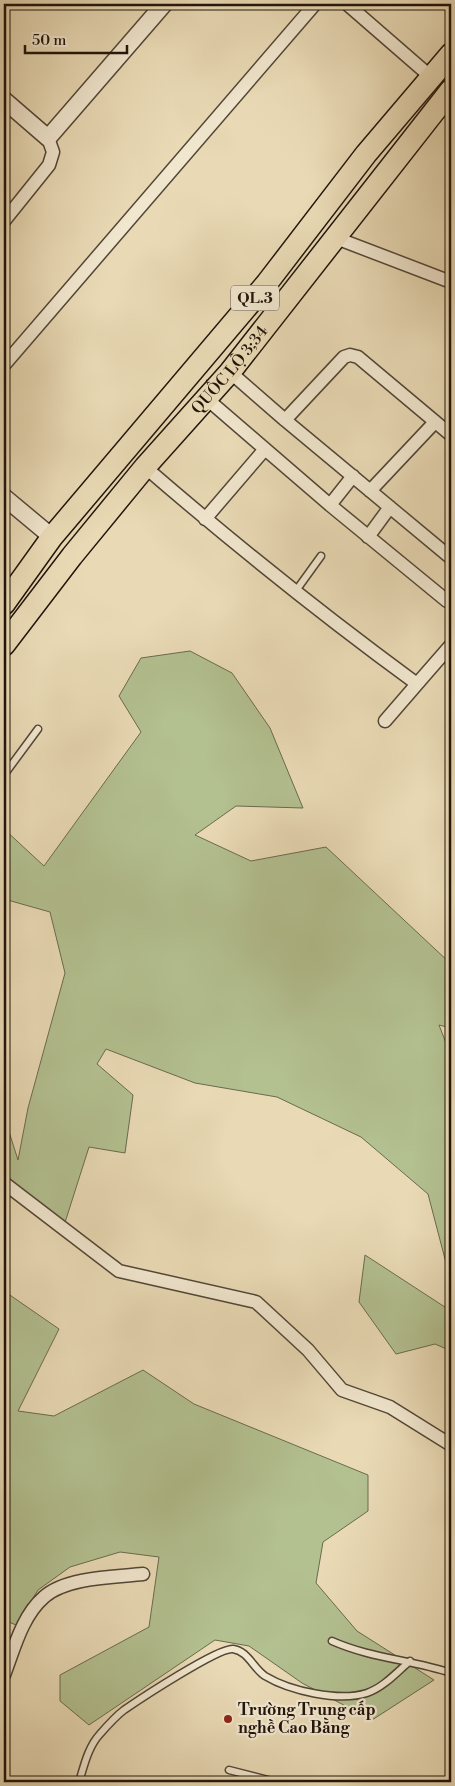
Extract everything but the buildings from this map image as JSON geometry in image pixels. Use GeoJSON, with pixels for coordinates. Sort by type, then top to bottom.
{"type":"FeatureCollection","features":[{"type":"Feature","properties":{"kind":"highway","name":"QUỐC LỘ 3;34"},"geometry":{"type":"LineString","coordinates":[[4,604],[52,537],[267,283],[366,154],[451,54]]}},
{"type":"Feature","properties":{"kind":"highway","name":"QUỐC LỘ 3;34"},"geometry":{"type":"LineString","coordinates":[[4,645],[72,556],[146,467],[230,372],[451,90]]}},
{"type":"Feature","properties":{"kind":"highway"},"geometry":{"type":"LineString","coordinates":[[314,222],[336,238]]}},
{"type":"Feature","properties":{"kind":"highway"},"geometry":{"type":"LineString","coordinates":[[52,537],[72,556]]}},
{"type":"Feature","properties":{"kind":"street"},"geometry":{"type":"LineString","coordinates":[[48,138],[164,4]]}},
{"type":"Feature","properties":{"kind":"street"},"geometry":{"type":"LineString","coordinates":[[4,365],[315,4]]}},
{"type":"Feature","properties":{"kind":"street"},"geometry":{"type":"LineString","coordinates":[[348,4],[431,77]]}},
{"type":"Feature","properties":{"kind":"street"},"geometry":{"type":"LineString","coordinates":[[4,100],[48,138],[53,152],[49,165],[4,221]]}},
{"type":"Feature","properties":{"kind":"street"},"geometry":{"type":"LineString","coordinates":[[336,238],[451,282]]}},
{"type":"Feature","properties":{"kind":"street"},"geometry":{"type":"LineString","coordinates":[[285,420],[344,357],[350,355],[358,357],[451,435]]}},
{"type":"Feature","properties":{"kind":"street"},"geometry":{"type":"LineString","coordinates":[[230,372],[451,558]]}},
{"type":"Feature","properties":{"kind":"street"},"geometry":{"type":"LineString","coordinates":[[207,399],[368,537],[450,600]]}},
{"type":"Feature","properties":{"kind":"street"},"geometry":{"type":"LineString","coordinates":[[370,491],[435,422]]}},
{"type":"Feature","properties":{"kind":"street"},"geometry":{"type":"LineString","coordinates":[[206,519],[265,449]]}},
{"type":"Feature","properties":{"kind":"street"},"geometry":{"type":"LineString","coordinates":[[146,467],[295,592],[418,684]]}},
{"type":"Feature","properties":{"kind":"street"},"geometry":{"type":"LineString","coordinates":[[330,505],[352,476]]}},
{"type":"Feature","properties":{"kind":"street"},"geometry":{"type":"LineString","coordinates":[[4,497],[52,537]]}},
{"type":"Feature","properties":{"kind":"street"},"geometry":{"type":"LineString","coordinates":[[368,537],[390,508]]}},
{"type":"Feature","properties":{"kind":"street"},"geometry":{"type":"LineString","coordinates":[[385,721],[451,645]]}},
{"type":"Feature","properties":{"kind":"street"},"geometry":{"type":"LineString","coordinates":[[4,1183],[119,1271],[256,1302],[308,1350],[342,1390],[390,1407],[450,1444]]}},
{"type":"Feature","properties":{"kind":"street"},"geometry":{"type":"LineString","coordinates":[[4,1675],[25,1624],[44,1597],[56,1589],[71,1584],[144,1574]]}},
{"type":"Feature","properties":{"kind":"lane"},"geometry":{"type":"LineString","coordinates":[[295,592],[321,556]]}},
{"type":"Feature","properties":{"kind":"lane"},"geometry":{"type":"LineString","coordinates":[[4,774],[38,730]]}},
{"type":"Feature","properties":{"kind":"lane"},"geometry":{"type":"LineString","coordinates":[[332,1642],[363,1653],[410,1661],[451,1673]]}},
{"type":"Feature","properties":{"kind":"lane"},"geometry":{"type":"LineString","coordinates":[[80,1782],[85,1759],[99,1735],[123,1711],[199,1664],[229,1649],[240,1651],[264,1675],[290,1687],[317,1694],[346,1696],[367,1693],[386,1683],[410,1661]]}},
{"type":"Feature","properties":{"kind":"lane"},"geometry":{"type":"LineString","coordinates":[[229,1770],[276,1782]]}},
{"type":"Feature","properties":{"kind":"green space"},"geometry":{"type":"Polygon","coordinates":[[[190,651],[232,673],[270,728],[303,808],[236,806],[195,835],[251,861],[326,847],[451,964],[451,1028],[439,1025],[451,1056],[451,1282],[428,1194],[361,1137],[277,1097],[195,1083],[106,1049],[97,1064],[133,1095],[125,1153],[89,1147],[61,1235],[4,1184],[4,1116],[18,1160],[28,1108],[65,973],[50,912],[4,899],[4,829],[44,866],[141,732],[119,696],[141,658],[190,651]]]}},
{"type":"Feature","properties":{"kind":"green space"},"geometry":{"type":"Polygon","coordinates":[[[365,1255],[451,1311],[451,1351],[435,1344],[396,1354],[359,1302],[365,1255]]]}},
{"type":"Feature","properties":{"kind":"green space"},"geometry":{"type":"Polygon","coordinates":[[[4,1291],[59,1329],[18,1411],[54,1416],[143,1370],[194,1404],[368,1475],[368,1511],[323,1542],[316,1583],[357,1631],[434,1680],[372,1720],[302,1683],[249,1646],[215,1640],[89,1725],[60,1701],[60,1675],[149,1627],[159,1557],[120,1552],[70,1567],[38,1590],[16,1625],[4,1620],[4,1291]]]}},
{"type":"Feature","properties":{"kind":"place","name":"Trường Trung cấp nghề Cao Bằng"},"geometry":{"type":"Point","coordinates":[228,1719]}}]}
